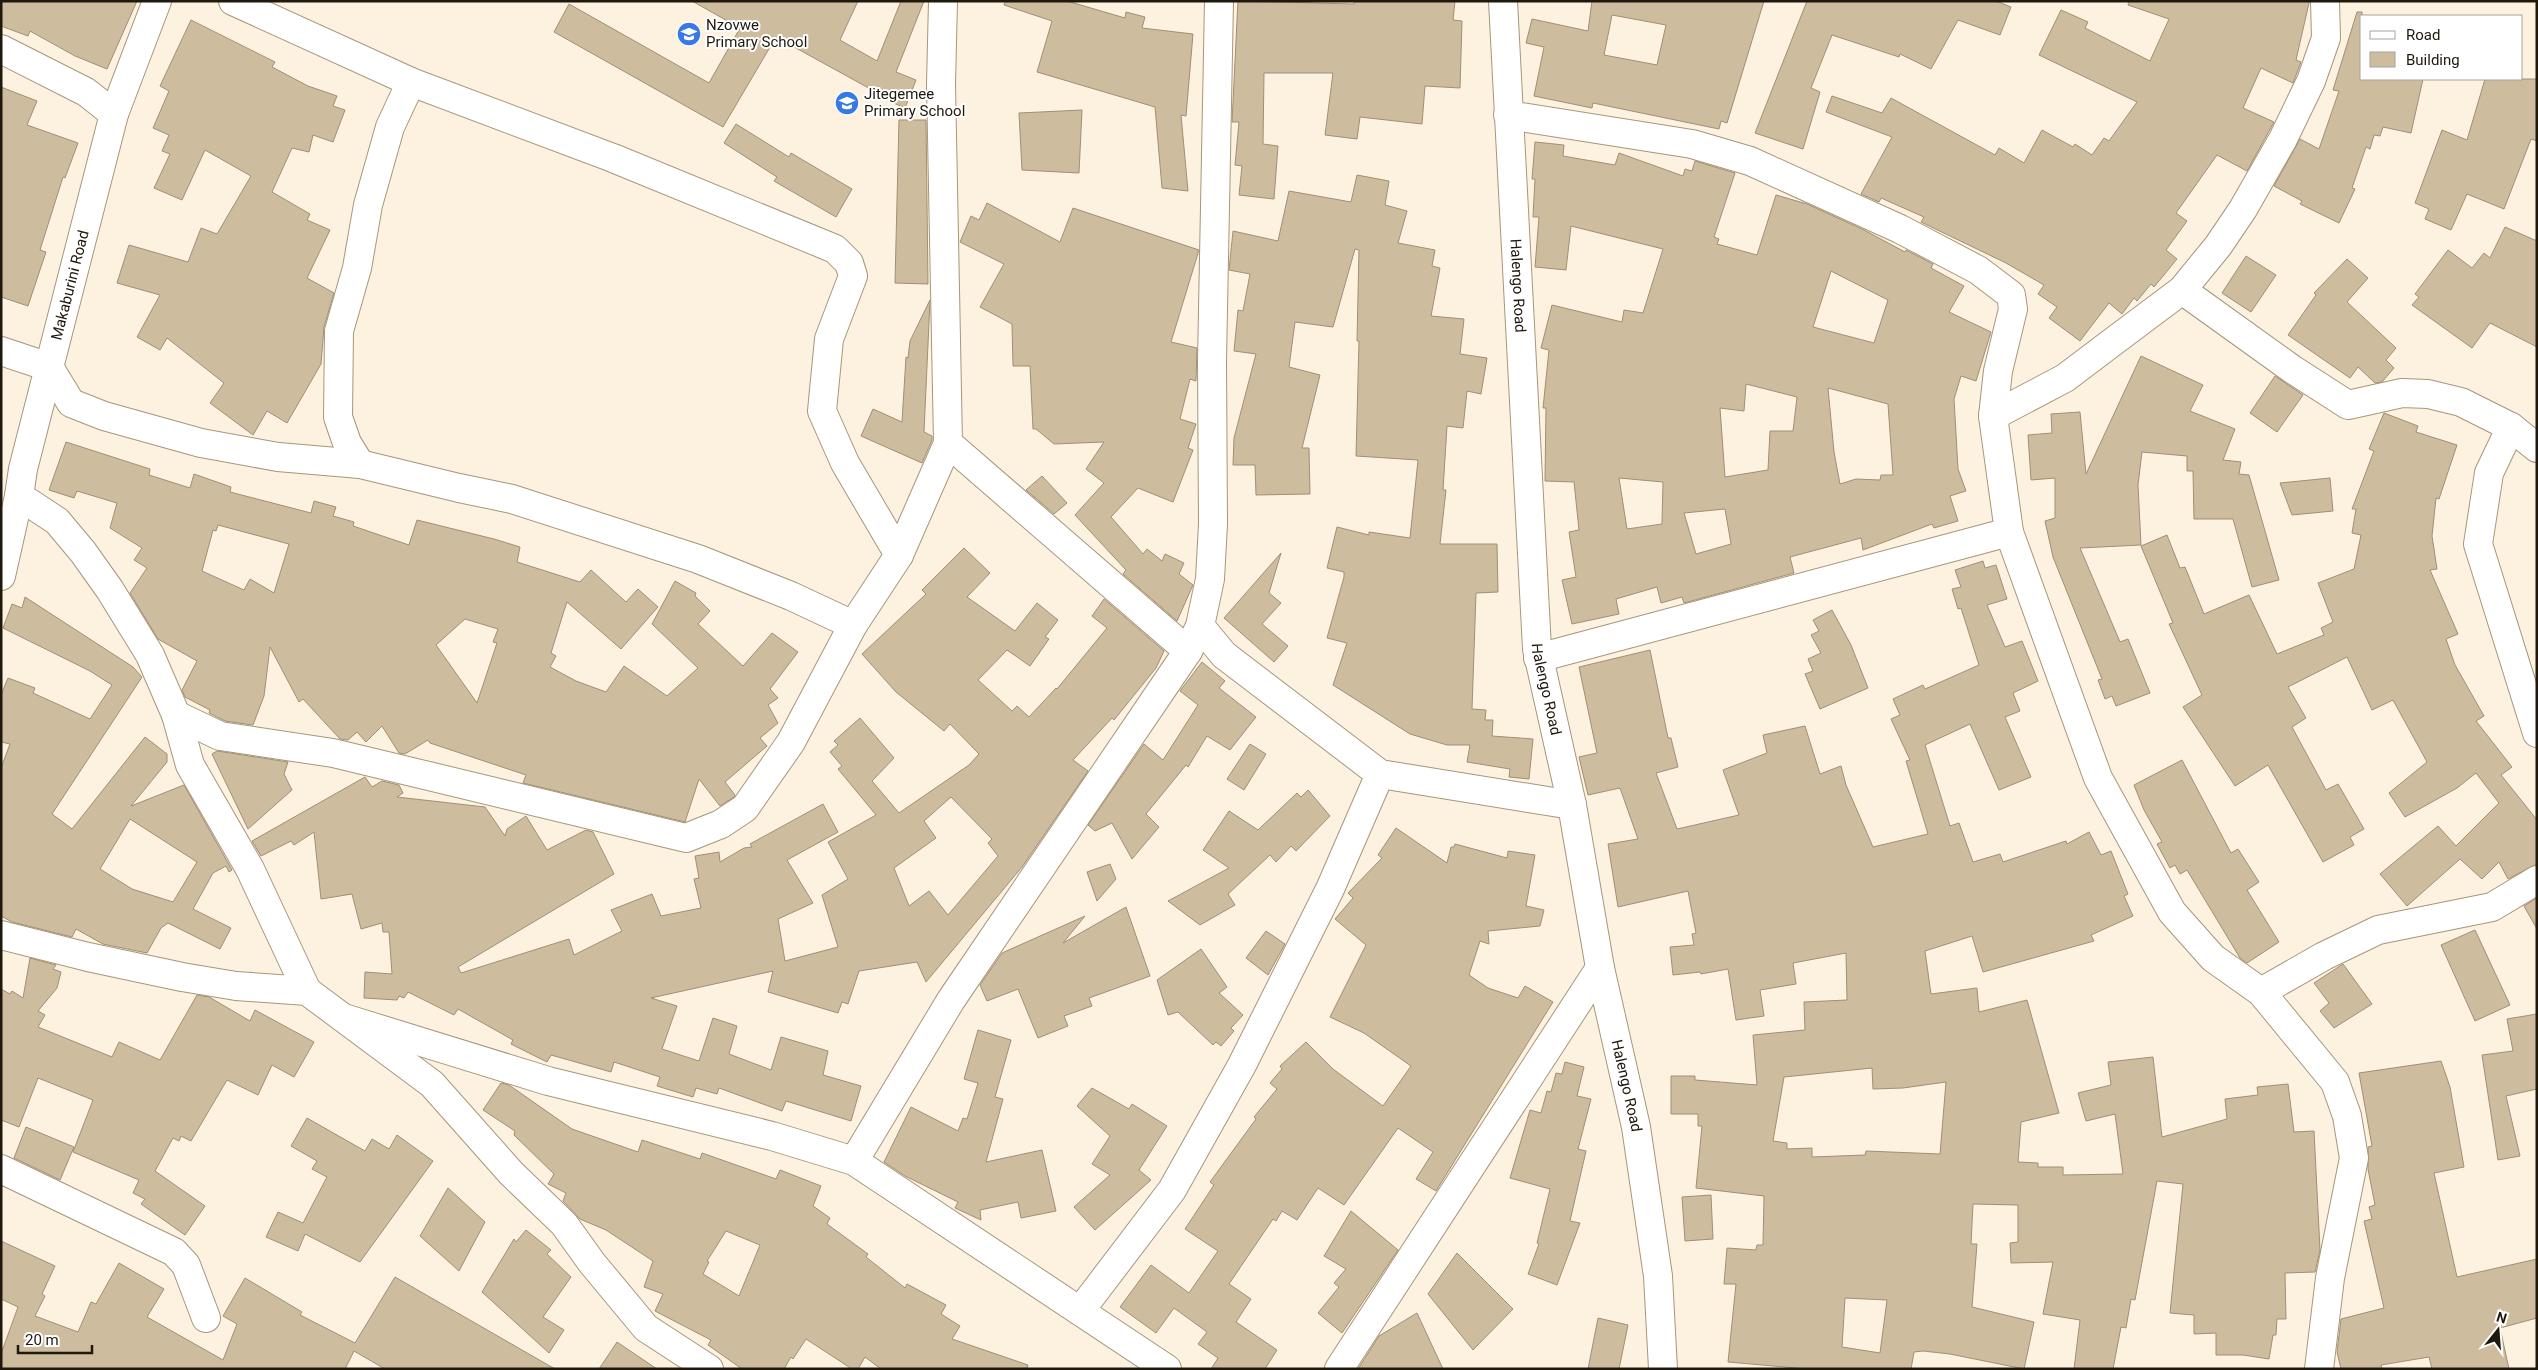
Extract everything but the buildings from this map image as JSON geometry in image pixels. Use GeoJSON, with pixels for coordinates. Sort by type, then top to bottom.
{"type":"FeatureCollection","features":[{"type":"Feature","properties":{"kind":"street","name":"Makaburini Road"},"geometry":{"type":"LineString","coordinates":[[1,576],[19,496],[23,469],[114,114],[157,1]]}},
{"type":"Feature","properties":{"kind":"street"},"geometry":{"type":"LineString","coordinates":[[232,1],[411,82],[613,158],[835,249],[849,263],[853,276],[830,339],[822,411],[845,463],[899,555]]}},
{"type":"Feature","properties":{"kind":"street"},"geometry":{"type":"LineString","coordinates":[[176,715],[220,736],[333,753],[686,838],[721,824],[745,808],[790,742],[853,625],[899,555],[948,443],[941,84],[943,1]]}},
{"type":"Feature","properties":{"kind":"street"},"geometry":{"type":"LineString","coordinates":[[854,1161],[951,1000],[1188,651],[1200,626],[1210,579],[1213,524],[1212,361],[1219,1]]}},
{"type":"Feature","properties":{"kind":"street","name":"Halengo Road"},"geometry":{"type":"LineString","coordinates":[[1503,1],[1538,658],[1572,805],[1600,968],[1636,1127],[1658,1276],[1663,1369]]}},
{"type":"Feature","properties":{"kind":"street"},"geometry":{"type":"LineString","coordinates":[[1993,416],[2065,378],[2182,290],[2218,246],[2243,209],[2282,139],[2311,81],[2326,38],[2325,1]]}},
{"type":"Feature","properties":{"kind":"street"},"geometry":{"type":"LineString","coordinates":[[1,49],[86,92],[114,114]]}},
{"type":"Feature","properties":{"kind":"street"},"geometry":{"type":"LineString","coordinates":[[360,464],[347,444],[338,416],[339,332],[357,268],[368,205],[390,127],[411,82]]}},
{"type":"Feature","properties":{"kind":"street"},"geometry":{"type":"LineString","coordinates":[[1508,115],[1692,144],[1750,161],[1900,229],[1978,270],[2012,295],[2013,309],[1998,371],[1993,416],[2009,532],[2098,778],[2172,912],[2213,958],[2261,992],[2335,1082],[2348,1116],[2354,1158],[2330,1278],[2319,1369]]}},
{"type":"Feature","properties":{"kind":"street"},"geometry":{"type":"LineString","coordinates":[[2182,290],[2292,369],[2348,405],[2402,392],[2428,394],[2461,402],[2511,427],[2537,448]]}},
{"type":"Feature","properties":{"kind":"street"},"geometry":{"type":"LineString","coordinates":[[1,351],[50,367],[71,403],[104,416],[201,443],[278,457],[360,464],[512,499],[577,518],[698,559],[791,596],[853,625]]}},
{"type":"Feature","properties":{"kind":"street"},"geometry":{"type":"LineString","coordinates":[[2511,427],[2489,473],[2478,544],[2537,733]]}},
{"type":"Feature","properties":{"kind":"street"},"geometry":{"type":"LineString","coordinates":[[948,443],[1188,651]]}},
{"type":"Feature","properties":{"kind":"street"},"geometry":{"type":"LineString","coordinates":[[19,496],[57,521],[110,590],[150,655],[176,715],[190,765],[250,869],[307,991],[432,1084],[511,1173],[564,1224],[597,1270],[646,1328],[709,1369]]}},
{"type":"Feature","properties":{"kind":"street"},"geometry":{"type":"LineString","coordinates":[[1538,658],[2009,532]]}},
{"type":"Feature","properties":{"kind":"street"},"geometry":{"type":"LineString","coordinates":[[1200,626],[1224,655],[1380,774],[1572,805]]}},
{"type":"Feature","properties":{"kind":"street"},"geometry":{"type":"LineString","coordinates":[[1080,1311],[1177,1181],[1242,1065],[1325,898],[1380,774]]}},
{"type":"Feature","properties":{"kind":"street"},"geometry":{"type":"LineString","coordinates":[[2261,992],[2324,956],[2378,930],[2492,907],[2537,880]]}},
{"type":"Feature","properties":{"kind":"street"},"geometry":{"type":"LineString","coordinates":[[1,935],[88,958],[182,977],[236,986],[307,991]]}},
{"type":"Feature","properties":{"kind":"street"},"geometry":{"type":"LineString","coordinates":[[1339,1369],[1600,968]]}},
{"type":"Feature","properties":{"kind":"street"},"geometry":{"type":"LineString","coordinates":[[347,1019],[548,1081],[754,1131],[854,1161],[1167,1369]]}},
{"type":"Feature","properties":{"kind":"street"},"geometry":{"type":"LineString","coordinates":[[1,1169],[174,1252],[186,1265],[206,1318]]}},
{"type":"Feature","properties":{"kind":"place","name":"Nzovwe Primary School"},"geometry":{"type":"Point","coordinates":[689,34]}},
{"type":"Feature","properties":{"kind":"place","name":"Jitegemee Primary School"},"geometry":{"type":"Point","coordinates":[847,103]}}]}
